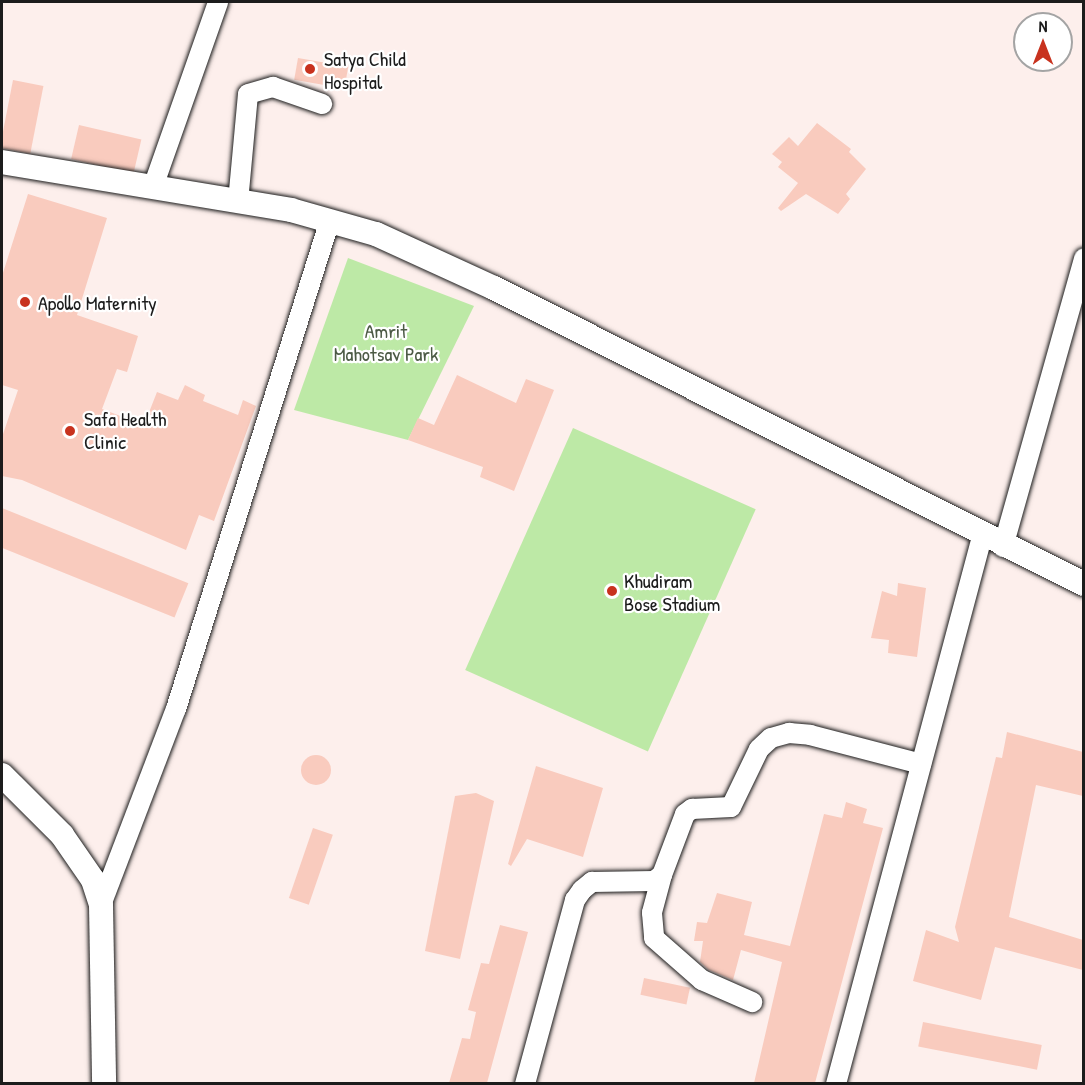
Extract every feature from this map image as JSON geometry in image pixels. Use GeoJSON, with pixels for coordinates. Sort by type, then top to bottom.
{"type":"FeatureCollection","features":[{"type":"Feature","properties":{"kind":"main road"},"geometry":{"type":"LineString","coordinates":[[2,162],[238,202],[330,220],[376,234],[494,288],[993,542],[1083,584]]}},
{"type":"Feature","properties":{"kind":"main road"},"geometry":{"type":"LineString","coordinates":[[2,775],[80,858],[101,905],[104,1083]]}},
{"type":"Feature","properties":{"kind":"street"},"geometry":{"type":"LineString","coordinates":[[153,187],[218,2]]}},
{"type":"Feature","properties":{"kind":"street"},"geometry":{"type":"LineString","coordinates":[[238,202],[248,94],[273,87],[322,104]]}},
{"type":"Feature","properties":{"kind":"street"},"geometry":{"type":"LineString","coordinates":[[101,905],[176,709],[330,220]]}},
{"type":"Feature","properties":{"kind":"street"},"geometry":{"type":"LineString","coordinates":[[836,1083],[921,764],[1083,258]]}},
{"type":"Feature","properties":{"kind":"street"},"geometry":{"type":"LineString","coordinates":[[752,1002],[702,980],[654,938],[652,913],[662,875],[685,814],[692,809],[731,807],[759,749],[771,738],[810,735],[921,764]]}},
{"type":"Feature","properties":{"kind":"street"},"geometry":{"type":"LineString","coordinates":[[525,1083],[575,900],[592,882],[644,884],[662,875]]}},
{"type":"Feature","properties":{"kind":"green space","name":"Amrit Mahotsav Park"},"geometry":{"type":"Polygon","coordinates":[[[348,258],[474,306],[408,440],[294,410],[348,258]]]}},
{"type":"Feature","properties":{"kind":"green space","name":"Khudiram Bose Stadium"},"geometry":{"type":"Polygon","coordinates":[[[573,428],[756,509],[648,751],[465,670],[573,428]]]}},
{"type":"Feature","properties":{"kind":"building"},"geometry":{"type":"Polygon","coordinates":[[[298,58],[348,67],[344,89],[294,80],[298,58]]]}},
{"type":"Feature","properties":{"kind":"building"},"geometry":{"type":"Polygon","coordinates":[[[13,80],[43,86],[30,154],[2,148],[2,137],[13,80]]]}},
{"type":"Feature","properties":{"kind":"building"},"geometry":{"type":"Polygon","coordinates":[[[817,123],[851,149],[849,152],[866,169],[846,194],[850,199],[838,214],[806,194],[781,211],[778,208],[798,183],[778,167],[782,162],[772,154],[789,137],[798,146],[817,123]]]}},
{"type":"Feature","properties":{"kind":"building"},"geometry":{"type":"Polygon","coordinates":[[[79,125],[141,139],[133,173],[71,159],[79,125]]]}},
{"type":"Feature","properties":{"kind":"building"},"geometry":{"type":"Polygon","coordinates":[[[28,194],[107,218],[77,315],[138,336],[127,372],[117,369],[102,409],[144,425],[157,392],[178,400],[185,385],[205,395],[203,401],[238,415],[243,400],[256,406],[214,521],[199,515],[186,550],[22,480],[2,476],[2,437],[18,390],[2,385],[2,276],[28,194]]]}},
{"type":"Feature","properties":{"kind":"building"},"geometry":{"type":"Polygon","coordinates":[[[457,375],[516,403],[526,379],[554,390],[514,491],[480,477],[483,467],[408,440],[418,418],[434,425],[457,375]]]}},
{"type":"Feature","properties":{"kind":"building"},"geometry":{"type":"Polygon","coordinates":[[[2,508],[188,583],[175,618],[2,548],[2,508]]]}},
{"type":"Feature","properties":{"kind":"building"},"geometry":{"type":"Polygon","coordinates":[[[898,583],[926,588],[917,657],[888,653],[889,640],[871,638],[882,591],[897,596],[898,583]]]}},
{"type":"Feature","properties":{"kind":"building"},"geometry":{"type":"Polygon","coordinates":[[[1007,732],[1083,752],[1083,796],[1036,785],[1009,917],[1083,940],[1083,970],[995,947],[981,1000],[913,981],[926,930],[959,942],[955,927],[996,757],[1002,758],[1007,732]]]}},
{"type":"Feature","properties":{"kind":"building"},"geometry":{"type":"Polygon","coordinates":[[[316,755],[326,760],[331,770],[326,780],[316,785],[306,780],[301,770],[306,760],[316,755]]]}},
{"type":"Feature","properties":{"kind":"building"},"geometry":{"type":"Polygon","coordinates":[[[536,766],[603,788],[583,857],[527,839],[511,866],[508,864],[536,766]]]}},
{"type":"Feature","properties":{"kind":"building"},"geometry":{"type":"Polygon","coordinates":[[[476,793],[494,801],[460,959],[425,951],[455,796],[476,793]]]}},
{"type":"Feature","properties":{"kind":"building"},"geometry":{"type":"Polygon","coordinates":[[[846,802],[867,809],[863,823],[883,828],[815,1083],[754,1083],[782,962],[741,950],[733,980],[709,970],[700,962],[703,941],[694,941],[697,922],[707,923],[717,893],[752,902],[744,935],[790,946],[824,814],[842,818],[846,802]]]}},
{"type":"Feature","properties":{"kind":"building"},"geometry":{"type":"Polygon","coordinates":[[[313,828],[333,835],[309,905],[289,898],[313,828]]]}},
{"type":"Feature","properties":{"kind":"building"},"geometry":{"type":"Polygon","coordinates":[[[500,925],[528,932],[487,1083],[449,1083],[462,1038],[470,1039],[476,1012],[468,1010],[481,963],[489,964],[500,925]]]}},
{"type":"Feature","properties":{"kind":"building"},"geometry":{"type":"Polygon","coordinates":[[[644,978],[690,988],[686,1004],[640,995],[644,978]]]}},
{"type":"Feature","properties":{"kind":"building"},"geometry":{"type":"Polygon","coordinates":[[[923,1022],[1042,1045],[1037,1070],[918,1047],[923,1022]]]}},
{"type":"Feature","properties":{"kind":"place","name":"Satya Child Hospital"},"geometry":{"type":"Point","coordinates":[310,69]}},
{"type":"Feature","properties":{"kind":"place","name":"Apollo Maternity"},"geometry":{"type":"Point","coordinates":[25,302]}},
{"type":"Feature","properties":{"kind":"place","name":"Safa Health Clinic"},"geometry":{"type":"Point","coordinates":[70,431]}},
{"type":"Feature","properties":{"kind":"place","name":"Khudiram Bose Stadium"},"geometry":{"type":"Point","coordinates":[612,591]}}]}
